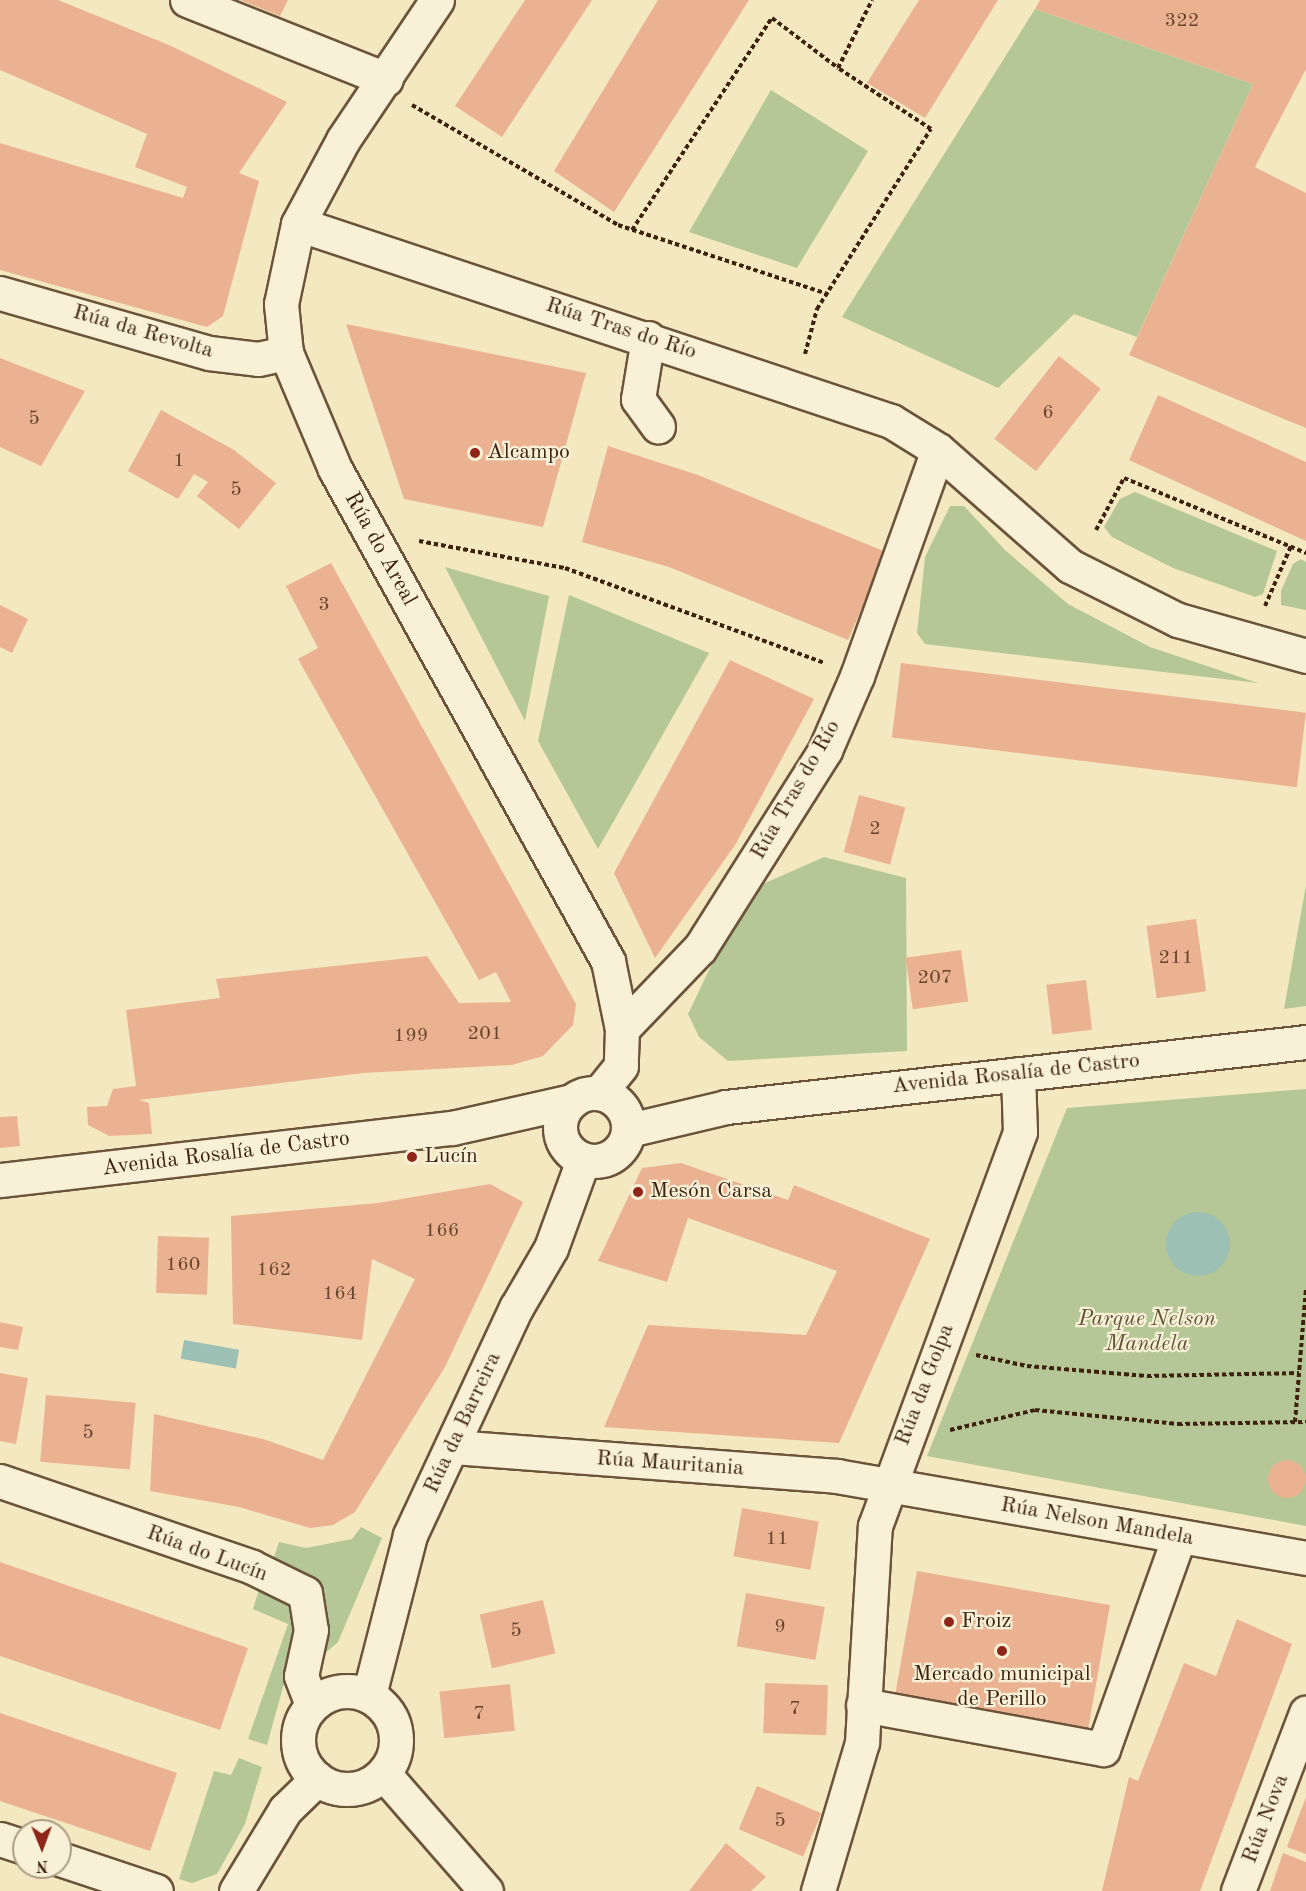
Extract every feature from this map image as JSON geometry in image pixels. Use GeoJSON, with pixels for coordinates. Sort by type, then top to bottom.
{"type":"FeatureCollection","features":[{"type":"Feature","properties":{"kind":"street"},"geometry":{"type":"LineString","coordinates":[[188,0],[386,79]]}},
{"type":"Feature","properties":{"kind":"street","name":"Rúa do Areal"},"geometry":{"type":"LineString","coordinates":[[437,0],[343,140],[298,224],[281,304],[286,353],[335,469],[608,961],[622,1029],[621,1066],[605,1107]]}},
{"type":"Feature","properties":{"kind":"street","name":"Rúa Tras do Río"},"geometry":{"type":"LineString","coordinates":[[298,224],[796,387],[891,421],[938,450],[1070,566],[1178,620],[1306,656]]}},
{"type":"Feature","properties":{"kind":"street","name":"Rúa da Revolta"},"geometry":{"type":"LineString","coordinates":[[0,293],[209,353],[258,359],[286,353]]}},
{"type":"Feature","properties":{"kind":"street"},"geometry":{"type":"LineString","coordinates":[[648,338],[638,399],[658,427]]}},
{"type":"Feature","properties":{"kind":"street","name":"Rúa Tras do Río"},"geometry":{"type":"LineString","coordinates":[[622,1029],[700,948],[825,750],[857,676],[938,450]]}},
{"type":"Feature","properties":{"kind":"street","name":"Avenida Rosalía de Castro"},"geometry":{"type":"LineString","coordinates":[[0,1180],[452,1128],[605,1107],[726,1107],[1306,1042]]}},
{"type":"Feature","properties":{"kind":"street","name":"Rúa da Golpa"},"geometry":{"type":"LineString","coordinates":[[818,1891],[862,1742],[875,1526],[887,1483],[941,1346],[1020,1132],[1018,1074]]}},
{"type":"Feature","properties":{"kind":"street"},"geometry":{"type":"LineString","coordinates":[[605,1107],[622,1147],[607,1160],[583,1160],[565,1146],[560,1133],[564,1109],[605,1107]]}},
{"type":"Feature","properties":{"kind":"street","name":"Avenida Rosalía de Castro"},"geometry":{"type":"LineString","coordinates":[[452,1128],[524,1126],[560,1133]]}},
{"type":"Feature","properties":{"kind":"street","name":"Rúa da Barreira"},"geometry":{"type":"LineString","coordinates":[[369,1695],[410,1535],[516,1308],[551,1248],[583,1160]]}},
{"type":"Feature","properties":{"kind":"street","name":"Rúa Mauritania"},"geometry":{"type":"LineString","coordinates":[[453,1447],[887,1483]]}},
{"type":"Feature","properties":{"kind":"street","name":"Rúa do Lucín"},"geometry":{"type":"LineString","coordinates":[[0,1481],[252,1567],[305,1593],[311,1630],[301,1676],[312,1704]]}},
{"type":"Feature","properties":{"kind":"street","name":"Rúa Nelson Mandela"},"geometry":{"type":"LineString","coordinates":[[887,1483],[1306,1558]]}},
{"type":"Feature","properties":{"kind":"street"},"geometry":{"type":"LineString","coordinates":[[863,1705],[1103,1749],[1179,1537]]}},
{"type":"Feature","properties":{"kind":"street"},"geometry":{"type":"LineString","coordinates":[[339,1691],[369,1695],[382,1704],[396,1731],[397,1746],[384,1774],[359,1788],[344,1790],[317,1779],[298,1751],[302,1718],[312,1704],[339,1691]]}},
{"type":"Feature","properties":{"kind":"street","name":"Rúa Nova"},"geometry":{"type":"LineString","coordinates":[[1238,1891],[1306,1713]]}},
{"type":"Feature","properties":{"kind":"street"},"geometry":{"type":"LineString","coordinates":[[384,1774],[486,1891]]}},
{"type":"Feature","properties":{"kind":"street"},"geometry":{"type":"LineString","coordinates":[[236,1891],[285,1810],[317,1779]]}},
{"type":"Feature","properties":{"kind":"street"},"geometry":{"type":"LineString","coordinates":[[72,1863],[156,1891]]}},
{"type":"Feature","properties":{"kind":"path"},"geometry":{"type":"LineString","coordinates":[[838,68],[872,0]]}},
{"type":"Feature","properties":{"kind":"path"},"geometry":{"type":"LineString","coordinates":[[632,230],[772,18],[838,68],[931,129],[817,309],[796,387]]}},
{"type":"Feature","properties":{"kind":"path"},"geometry":{"type":"LineString","coordinates":[[386,79],[442,126],[632,230],[828,294]]}},
{"type":"Feature","properties":{"kind":"path"},"geometry":{"type":"LineString","coordinates":[[1096,530],[1124,478],[1306,552]]}},
{"type":"Feature","properties":{"kind":"path"},"geometry":{"type":"LineString","coordinates":[[371,532],[564,568],[857,676]]}},
{"type":"Feature","properties":{"kind":"path"},"geometry":{"type":"LineString","coordinates":[[1264,608],[1291,546]]}},
{"type":"Feature","properties":{"kind":"path"},"geometry":{"type":"LineString","coordinates":[[1294,1422],[1306,1287]]}},
{"type":"Feature","properties":{"kind":"path"},"geometry":{"type":"LineString","coordinates":[[941,1346],[1027,1366],[1147,1376],[1299,1373]]}},
{"type":"Feature","properties":{"kind":"path"},"geometry":{"type":"LineString","coordinates":[[902,1443],[1035,1410],[1178,1424],[1306,1422]]}},
{"type":"Feature","properties":{"kind":"green space"},"geometry":{"type":"Polygon","coordinates":[[[1035,9],[1253,84],[1137,337],[1074,314],[998,388],[842,317],[1035,9]]]}},
{"type":"Feature","properties":{"kind":"green space"},"geometry":{"type":"Polygon","coordinates":[[[771,90],[868,151],[797,268],[689,232],[771,90]]]}},
{"type":"Feature","properties":{"kind":"green space"},"geometry":{"type":"Polygon","coordinates":[[[1135,492],[1277,551],[1263,594],[1255,597],[1173,568],[1112,537],[1104,527],[1120,499],[1135,492]]]}},
{"type":"Feature","properties":{"kind":"green space"},"geometry":{"type":"Polygon","coordinates":[[[950,506],[964,506],[1005,550],[1068,604],[1150,647],[1258,683],[925,644],[917,633],[925,557],[950,506]]]}},
{"type":"Feature","properties":{"kind":"green space"},"geometry":{"type":"Polygon","coordinates":[[[1301,559],[1306,562],[1306,610],[1281,605],[1281,591],[1293,564],[1301,559]]]}},
{"type":"Feature","properties":{"kind":"green space"},"geometry":{"type":"Polygon","coordinates":[[[445,567],[549,596],[525,721],[445,567]]]}},
{"type":"Feature","properties":{"kind":"green space"},"geometry":{"type":"Polygon","coordinates":[[[569,595],[709,653],[598,849],[538,741],[569,595]]]}},
{"type":"Feature","properties":{"kind":"green space"},"geometry":{"type":"Polygon","coordinates":[[[824,857],[906,878],[907,1051],[728,1061],[699,1037],[688,1014],[720,947],[763,884],[824,857]]]}},
{"type":"Feature","properties":{"kind":"green space"},"geometry":{"type":"Polygon","coordinates":[[[1306,885],[1306,1006],[1284,1009],[1306,885]]]}},
{"type":"Feature","properties":{"kind":"green space","name":"Parque Nelson Mandela"},"geometry":{"type":"Polygon","coordinates":[[[1306,1089],[1306,1526],[927,1456],[1067,1108],[1306,1089]]]}},
{"type":"Feature","properties":{"kind":"green space"},"geometry":{"type":"Polygon","coordinates":[[[361,1527],[382,1538],[338,1642],[322,1656],[315,1591],[299,1571],[273,1560],[279,1542],[306,1548],[352,1539],[361,1527]]]}},
{"type":"Feature","properties":{"kind":"green space"},"geometry":{"type":"Polygon","coordinates":[[[261,1583],[288,1595],[296,1612],[296,1640],[267,1745],[248,1739],[288,1624],[253,1609],[261,1583]]]}},
{"type":"Feature","properties":{"kind":"green space"},"geometry":{"type":"Polygon","coordinates":[[[239,1758],[262,1767],[245,1824],[217,1874],[192,1883],[179,1879],[214,1771],[231,1775],[239,1758]]]}},
{"type":"Feature","properties":{"kind":"water"},"geometry":{"type":"Polygon","coordinates":[[[1198,1212],[1216,1217],[1221,1221],[1225,1226],[1230,1244],[1225,1262],[1221,1267],[1216,1271],[1198,1276],[1180,1271],[1175,1267],[1171,1262],[1166,1244],[1171,1226],[1175,1221],[1180,1217],[1198,1212]]]}},
{"type":"Feature","properties":{"kind":"water"},"geometry":{"type":"Polygon","coordinates":[[[184,1340],[239,1350],[236,1368],[181,1359],[184,1340]]]}},
{"type":"Feature","properties":{"kind":"building"},"geometry":{"type":"Polygon","coordinates":[[[0,0],[58,0],[169,45],[287,102],[239,173],[259,181],[223,316],[207,327],[0,270],[0,143],[183,198],[187,187],[135,167],[147,134],[0,70],[0,0]]]}},
{"type":"Feature","properties":{"kind":"building"},"geometry":{"type":"Polygon","coordinates":[[[240,0],[288,0],[280,16],[240,0]]]}},
{"type":"Feature","properties":{"kind":"building"},"geometry":{"type":"Polygon","coordinates":[[[525,0],[592,0],[502,137],[455,106],[525,0]]]}},
{"type":"Feature","properties":{"kind":"building"},"geometry":{"type":"Polygon","coordinates":[[[658,0],[749,0],[614,212],[554,171],[658,0]]]}},
{"type":"Feature","properties":{"kind":"building"},"geometry":{"type":"Polygon","coordinates":[[[919,0],[998,0],[925,118],[867,83],[919,0]]]}},
{"type":"Feature","properties":{"kind":"building"},"geometry":{"type":"Polygon","coordinates":[[[1040,0],[1306,0],[1306,69],[1255,167],[1306,193],[1306,428],[1129,355],[1253,84],[1035,9],[1040,0]]]}},
{"type":"Feature","properties":{"kind":"building","name":"Alcampo"},"geometry":{"type":"Polygon","coordinates":[[[346,324],[586,373],[543,527],[404,499],[346,324]]]}},
{"type":"Feature","properties":{"kind":"building"},"geometry":{"type":"Polygon","coordinates":[[[1059,356],[1101,389],[1036,471],[994,439],[1059,356]]]}},
{"type":"Feature","properties":{"kind":"building"},"geometry":{"type":"Polygon","coordinates":[[[0,358],[85,391],[41,466],[0,447],[0,358]]]}},
{"type":"Feature","properties":{"kind":"building"},"geometry":{"type":"Polygon","coordinates":[[[1158,395],[1306,462],[1306,541],[1129,460],[1158,395]]]}},
{"type":"Feature","properties":{"kind":"building"},"geometry":{"type":"Polygon","coordinates":[[[161,410],[234,450],[276,483],[239,529],[197,496],[208,482],[194,474],[178,499],[128,471],[161,410]]]}},
{"type":"Feature","properties":{"kind":"building"},"geometry":{"type":"Polygon","coordinates":[[[608,446],[698,475],[886,552],[848,640],[669,567],[582,542],[608,446]]]}},
{"type":"Feature","properties":{"kind":"building"},"geometry":{"type":"Polygon","coordinates":[[[331,563],[576,1004],[573,1025],[543,1056],[512,1065],[363,1073],[139,1100],[149,1103],[152,1134],[109,1136],[88,1125],[87,1107],[107,1106],[113,1089],[136,1086],[126,1010],[220,998],[216,979],[427,956],[459,1003],[511,1002],[496,972],[479,980],[298,659],[318,648],[286,586],[331,563]]]}},
{"type":"Feature","properties":{"kind":"building"},"geometry":{"type":"Polygon","coordinates":[[[0,605],[28,619],[12,653],[0,647],[0,605]]]}},
{"type":"Feature","properties":{"kind":"building"},"geometry":{"type":"Polygon","coordinates":[[[730,660],[814,699],[735,845],[655,958],[614,873],[730,660]]]}},
{"type":"Feature","properties":{"kind":"building"},"geometry":{"type":"Polygon","coordinates":[[[901,663],[1306,713],[1297,787],[892,737],[901,663]]]}},
{"type":"Feature","properties":{"kind":"building"},"geometry":{"type":"Polygon","coordinates":[[[859,795],[905,807],[890,864],[844,852],[859,795]]]}},
{"type":"Feature","properties":{"kind":"building"},"geometry":{"type":"Polygon","coordinates":[[[1196,919],[1206,991],[1157,998],[1146,926],[1196,919]]]}},
{"type":"Feature","properties":{"kind":"building"},"geometry":{"type":"Polygon","coordinates":[[[961,950],[968,1001],[913,1009],[906,958],[961,950]]]}},
{"type":"Feature","properties":{"kind":"building"},"geometry":{"type":"Polygon","coordinates":[[[1086,980],[1092,1030],[1052,1035],[1046,985],[1086,980]]]}},
{"type":"Feature","properties":{"kind":"building"},"geometry":{"type":"Polygon","coordinates":[[[17,1116],[20,1146],[0,1148],[0,1117],[17,1116]]]}},
{"type":"Feature","properties":{"kind":"building"},"geometry":{"type":"Polygon","coordinates":[[[681,1163],[788,1200],[794,1185],[930,1239],[839,1443],[604,1427],[648,1325],[806,1335],[837,1271],[688,1218],[667,1282],[598,1261],[642,1168],[681,1163]]]}},
{"type":"Feature","properties":{"kind":"building"},"geometry":{"type":"Polygon","coordinates":[[[490,1184],[523,1202],[445,1367],[355,1512],[333,1525],[310,1528],[239,1507],[150,1491],[154,1414],[263,1439],[323,1460],[415,1279],[372,1259],[362,1340],[233,1324],[231,1216],[378,1203],[490,1184]]]}},
{"type":"Feature","properties":{"kind":"building"},"geometry":{"type":"Polygon","coordinates":[[[158,1236],[209,1238],[207,1295],[156,1293],[158,1236]]]}},
{"type":"Feature","properties":{"kind":"building"},"geometry":{"type":"Polygon","coordinates":[[[0,1322],[23,1327],[18,1350],[0,1347],[0,1322]]]}},
{"type":"Feature","properties":{"kind":"building"},"geometry":{"type":"Polygon","coordinates":[[[0,1373],[28,1378],[16,1444],[0,1441],[0,1373]]]}},
{"type":"Feature","properties":{"kind":"building"},"geometry":{"type":"Polygon","coordinates":[[[46,1395],[136,1403],[130,1470],[40,1462],[46,1395]]]}},
{"type":"Feature","properties":{"kind":"building"},"geometry":{"type":"Polygon","coordinates":[[[1287,1460],[1300,1466],[1306,1479],[1300,1492],[1287,1498],[1274,1492],[1268,1479],[1274,1466],[1287,1460]]]}},
{"type":"Feature","properties":{"kind":"building"},"geometry":{"type":"Polygon","coordinates":[[[742,1508],[819,1522],[810,1570],[733,1556],[742,1508]]]}},
{"type":"Feature","properties":{"kind":"building"},"geometry":{"type":"Polygon","coordinates":[[[0,1562],[248,1648],[220,1730],[0,1656],[0,1562]]]}},
{"type":"Feature","properties":{"kind":"building","name":"Mercado municipal de Perillo"},"geometry":{"type":"Polygon","coordinates":[[[917,1571],[1110,1605],[1088,1730],[895,1696],[917,1571]]]}},
{"type":"Feature","properties":{"kind":"building"},"geometry":{"type":"Polygon","coordinates":[[[746,1593],[825,1607],[815,1660],[737,1646],[746,1593]]]}},
{"type":"Feature","properties":{"kind":"building"},"geometry":{"type":"Polygon","coordinates":[[[543,1600],[555,1654],[492,1668],[480,1615],[543,1600]]]}},
{"type":"Feature","properties":{"kind":"building"},"geometry":{"type":"Polygon","coordinates":[[[1237,1619],[1292,1644],[1200,1891],[1102,1891],[1129,1777],[1138,1781],[1184,1663],[1216,1676],[1237,1619]]]}},
{"type":"Feature","properties":{"kind":"building"},"geometry":{"type":"Polygon","coordinates":[[[765,1683],[828,1685],[826,1735],[763,1733],[765,1683]]]}},
{"type":"Feature","properties":{"kind":"building"},"geometry":{"type":"Polygon","coordinates":[[[510,1684],[515,1731],[444,1738],[439,1691],[510,1684]]]}},
{"type":"Feature","properties":{"kind":"building"},"geometry":{"type":"Polygon","coordinates":[[[0,1713],[177,1773],[150,1851],[72,1825],[72,1819],[54,1819],[0,1801],[0,1713]]]}},
{"type":"Feature","properties":{"kind":"building"},"geometry":{"type":"Polygon","coordinates":[[[757,1786],[821,1813],[803,1857],[739,1829],[757,1786]]]}},
{"type":"Feature","properties":{"kind":"building"},"geometry":{"type":"Polygon","coordinates":[[[1306,1797],[1306,1854],[1287,1847],[1306,1797]]]}},
{"type":"Feature","properties":{"kind":"building"},"geometry":{"type":"Polygon","coordinates":[[[726,1843],[766,1877],[751,1891],[689,1891],[726,1843]]]}},
{"type":"Feature","properties":{"kind":"building"},"geometry":{"type":"Polygon","coordinates":[[[1283,1853],[1306,1862],[1306,1891],[1270,1891],[1283,1853]]]}},
{"type":"Feature","properties":{"kind":"place","name":"Alcampo"},"geometry":{"type":"Point","coordinates":[475,453]}},
{"type":"Feature","properties":{"kind":"place","name":"Lucín"},"geometry":{"type":"Point","coordinates":[412,1157]}},
{"type":"Feature","properties":{"kind":"place","name":"Mesón Carsa"},"geometry":{"type":"Point","coordinates":[638,1192]}},
{"type":"Feature","properties":{"kind":"place","name":"Froiz"},"geometry":{"type":"Point","coordinates":[949,1622]}},
{"type":"Feature","properties":{"kind":"place","name":"Mercado municipal de Perillo"},"geometry":{"type":"Point","coordinates":[1002,1651]}}]}
